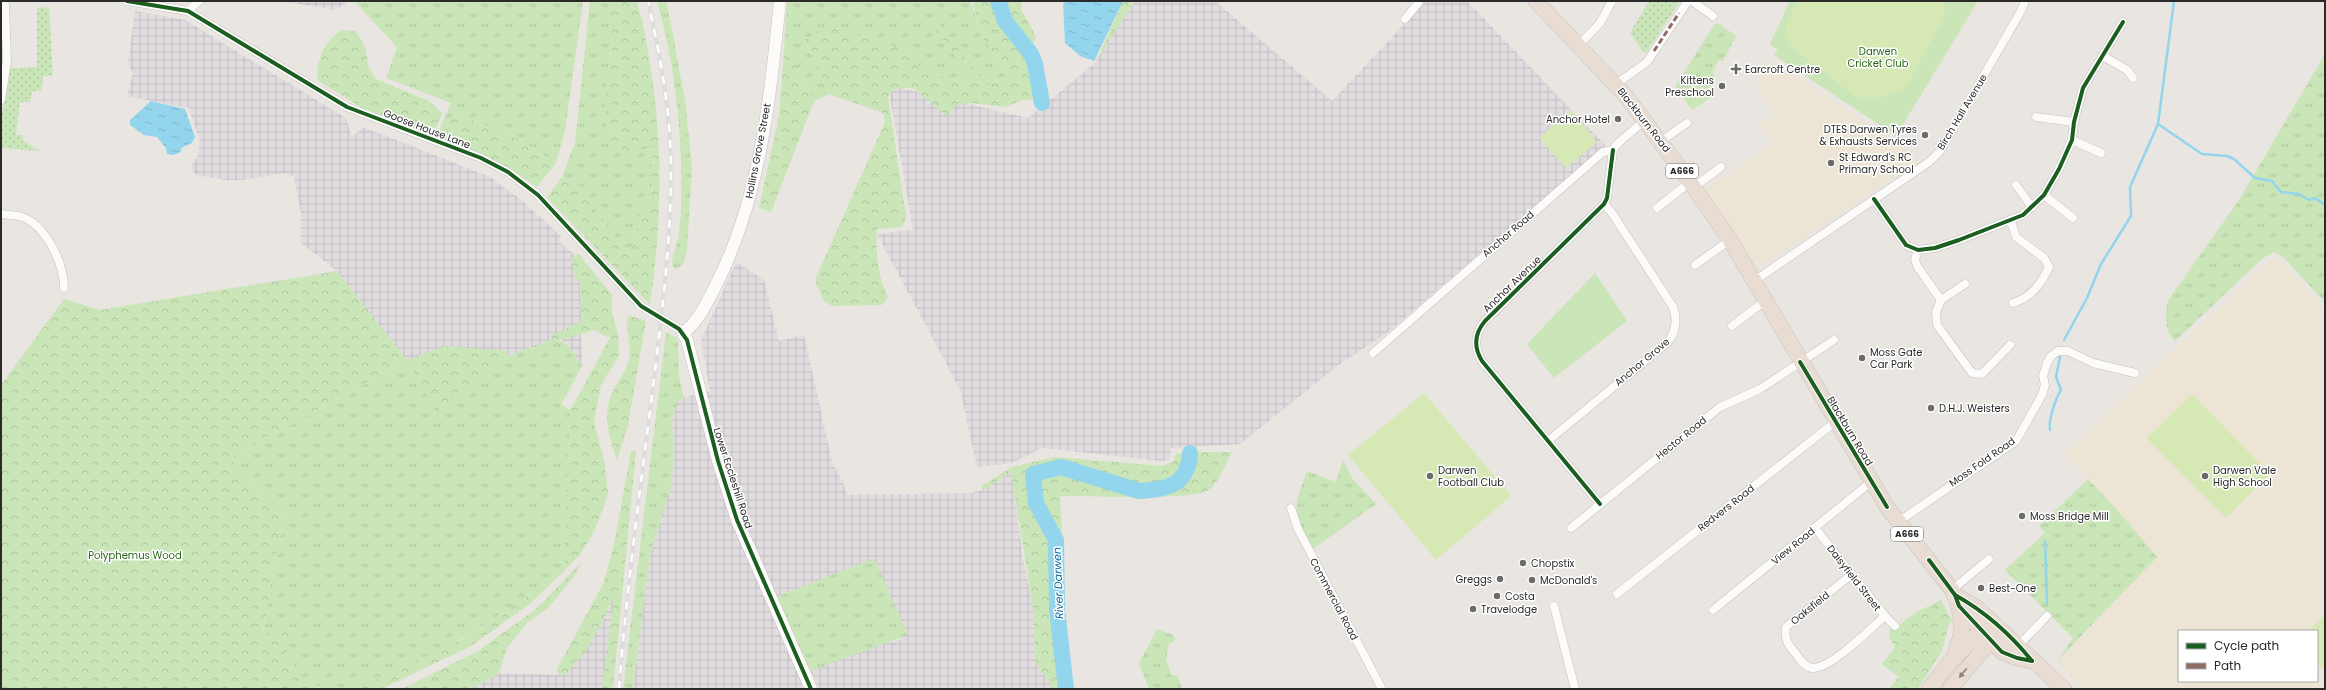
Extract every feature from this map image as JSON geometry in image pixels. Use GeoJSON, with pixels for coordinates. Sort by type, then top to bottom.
{"type":"FeatureCollection","features":[{"type":"Feature","properties":{"kind":"highway","name":"Blackburn Road"},"geometry":{"type":"LineString","coordinates":[[1536,1],[1616,84],[1661,141],[1692,184],[1730,240],[1835,422],[1871,482],[1898,522],[1955,597],[1976,607],[1991,630],[2002,652],[2017,658],[2032,661]]}},
{"type":"Feature","properties":{"kind":"highway"},"geometry":{"type":"LineString","coordinates":[[1951,661],[1962,632],[1955,597]]}},
{"type":"Feature","properties":{"kind":"highway","name":"Blackburn Road"},"geometry":{"type":"LineString","coordinates":[[1991,630],[2019,645],[2032,661],[2064,689]]}},
{"type":"Feature","properties":{"kind":"highway"},"geometry":{"type":"LineString","coordinates":[[1950,689],[1975,656],[1991,630]]}},
{"type":"Feature","properties":{"kind":"highway"},"geometry":{"type":"LineString","coordinates":[[1929,689],[1951,661],[1991,630]]}},
{"type":"Feature","properties":{"kind":"highway"},"geometry":{"type":"LineString","coordinates":[[1975,656],[2002,652]]}},
{"type":"Feature","properties":{"kind":"street"},"geometry":{"type":"LineString","coordinates":[[1,100],[8,61],[5,5],[2,1]]}},
{"type":"Feature","properties":{"kind":"street","name":"Goose House Lane"},"geometry":{"type":"LineString","coordinates":[[127,1],[188,11],[347,107],[481,158],[508,172],[538,195],[641,306],[681,331]]}},
{"type":"Feature","properties":{"kind":"street"},"geometry":{"type":"LineString","coordinates":[[188,11],[199,1]]}},
{"type":"Feature","properties":{"kind":"street","name":"Hollins Grove Street"},"geometry":{"type":"LineString","coordinates":[[681,331],[692,324],[708,301],[723,272],[735,245],[754,184],[772,78],[780,1]]}},
{"type":"Feature","properties":{"kind":"street"},"geometry":{"type":"LineString","coordinates":[[1404,19],[1420,1]]}},
{"type":"Feature","properties":{"kind":"street"},"geometry":{"type":"LineString","coordinates":[[1579,45],[1600,23],[1612,1]]}},
{"type":"Feature","properties":{"kind":"street"},"geometry":{"type":"LineString","coordinates":[[1616,84],[1647,62],[1688,1]]}},
{"type":"Feature","properties":{"kind":"street"},"geometry":{"type":"LineString","coordinates":[[1692,1],[1714,16]]}},
{"type":"Feature","properties":{"kind":"street","name":"Birch Hall Avenue"},"geometry":{"type":"LineString","coordinates":[[1754,281],[1929,162],[1940,151],[2021,11],[2024,1]]}},
{"type":"Feature","properties":{"kind":"street"},"geometry":{"type":"LineString","coordinates":[[1874,199],[1906,245],[1918,250],[1935,248],[2011,221],[2032,207],[2044,195],[2072,140],[2074,122],[2083,88],[2123,22]]}},
{"type":"Feature","properties":{"kind":"street"},"geometry":{"type":"LineString","coordinates":[[2103,56],[2127,70],[2133,78]]}},
{"type":"Feature","properties":{"kind":"street"},"geometry":{"type":"LineString","coordinates":[[2036,117],[2074,122]]}},
{"type":"Feature","properties":{"kind":"street","name":"Anchor Road"},"geometry":{"type":"LineString","coordinates":[[1373,353],[1603,152],[1613,150],[1617,144],[1645,120]]}},
{"type":"Feature","properties":{"kind":"street"},"geometry":{"type":"LineString","coordinates":[[1661,141],[1687,123]]}},
{"type":"Feature","properties":{"kind":"street"},"geometry":{"type":"LineString","coordinates":[[2072,140],[2101,152]]}},
{"type":"Feature","properties":{"kind":"street"},"geometry":{"type":"LineString","coordinates":[[1604,204],[1607,198],[1613,150]]}},
{"type":"Feature","properties":{"kind":"street"},"geometry":{"type":"LineString","coordinates":[[1657,208],[1692,184],[1721,168]]}},
{"type":"Feature","properties":{"kind":"street"},"geometry":{"type":"LineString","coordinates":[[2016,185],[2032,207]]}},
{"type":"Feature","properties":{"kind":"street"},"geometry":{"type":"LineString","coordinates":[[2044,195],[2073,218]]}},
{"type":"Feature","properties":{"kind":"street","name":"Anchor Avenue"},"geometry":{"type":"LineString","coordinates":[[1600,504],[1482,361],[1477,350],[1476,338],[1485,321],[1604,204]]}},
{"type":"Feature","properties":{"kind":"street","name":"Anchor Grove"},"geometry":{"type":"LineString","coordinates":[[1548,440],[1664,345],[1671,338],[1675,329],[1676,318],[1673,308],[1612,213],[1604,204]]}},
{"type":"Feature","properties":{"kind":"street"},"geometry":{"type":"LineString","coordinates":[[1,214],[25,217],[38,227],[56,253],[64,274],[64,288]]}},
{"type":"Feature","properties":{"kind":"street"},"geometry":{"type":"LineString","coordinates":[[2011,221],[2016,237],[2044,258],[2049,267],[2039,287],[2021,300],[2013,303]]}},
{"type":"Feature","properties":{"kind":"street"},"geometry":{"type":"LineString","coordinates":[[1695,266],[1730,240]]}},
{"type":"Feature","properties":{"kind":"street"},"geometry":{"type":"LineString","coordinates":[[1918,250],[1915,259],[1918,266],[1941,300]]}},
{"type":"Feature","properties":{"kind":"street"},"geometry":{"type":"LineString","coordinates":[[1965,284],[1941,300],[1936,312],[1937,324],[1972,373],[1982,374],[2010,345]]}},
{"type":"Feature","properties":{"kind":"street"},"geometry":{"type":"LineString","coordinates":[[1732,326],[1766,300]]}},
{"type":"Feature","properties":{"kind":"street","name":"Lower Eccleshill Road"},"geometry":{"type":"LineString","coordinates":[[681,331],[687,340],[718,461],[736,520],[811,689]]}},
{"type":"Feature","properties":{"kind":"street","name":"Hector Road"},"geometry":{"type":"LineString","coordinates":[[1571,528],[1720,407],[1760,389],[1834,340]]}},
{"type":"Feature","properties":{"kind":"street","name":"Moss Fold Road"},"geometry":{"type":"LineString","coordinates":[[1898,522],[2016,441],[2042,395],[2045,385],[2043,376],[2047,363],[2051,356],[2058,351],[2068,351],[2093,363],[2135,373]]}},
{"type":"Feature","properties":{"kind":"street","name":"Redvers Road"},"geometry":{"type":"LineString","coordinates":[[1617,594],[1835,422]]}},
{"type":"Feature","properties":{"kind":"street","name":"View Road"},"geometry":{"type":"LineString","coordinates":[[1713,610],[1871,482]]}},
{"type":"Feature","properties":{"kind":"street","name":"Commercial Road"},"geometry":{"type":"LineString","coordinates":[[1292,508],[1298,529],[1307,548],[1382,689]]}},
{"type":"Feature","properties":{"kind":"street","name":"Daisyfield Street"},"geometry":{"type":"LineString","coordinates":[[1815,528],[1851,575],[1895,626]]}},
{"type":"Feature","properties":{"kind":"street"},"geometry":{"type":"LineString","coordinates":[[1955,597],[1989,559]]}},
{"type":"Feature","properties":{"kind":"street","name":"Oaksfield"},"geometry":{"type":"LineString","coordinates":[[1851,575],[1786,627],[1784,635],[1792,649],[1805,665],[1812,668],[1830,663],[1885,616]]}},
{"type":"Feature","properties":{"kind":"street"},"geometry":{"type":"LineString","coordinates":[[1554,606],[1575,689]]}},
{"type":"Feature","properties":{"kind":"street"},"geometry":{"type":"LineString","coordinates":[[2019,645],[2047,616]]}},
{"type":"Feature","properties":{"kind":"shaded area"},"geometry":{"type":"Polygon","coordinates":[[[282,1],[349,1],[336,10],[282,1]]]}},
{"type":"Feature","properties":{"kind":"shaded area"},"geometry":{"type":"Polygon","coordinates":[[[1135,1],[1215,1],[1332,101],[1426,1],[1467,1],[1606,146],[1388,332],[1337,366],[1240,444],[1171,448],[1170,459],[1163,461],[1042,448],[1012,463],[977,467],[960,389],[877,234],[913,230],[888,85],[1028,118],[1095,63],[1135,1]]]}},
{"type":"Feature","properties":{"kind":"shaded area"},"geometry":{"type":"Polygon","coordinates":[[[135,11],[185,20],[346,118],[352,137],[363,127],[490,177],[520,199],[561,236],[559,242],[575,255],[571,260],[580,280],[582,366],[567,343],[562,340],[551,340],[508,356],[440,419],[337,271],[301,243],[301,213],[294,176],[282,173],[242,180],[225,180],[196,175],[190,168],[198,156],[200,141],[189,108],[127,96],[133,73],[128,64],[135,11]]]}},
{"type":"Feature","properties":{"kind":"shaded area","name":"St Edward's RC Primary School"},"geometry":{"type":"Polygon","coordinates":[[[1771,59],[1914,154],[1913,157],[1917,163],[1758,268],[1705,190],[1772,144],[1760,124],[1772,114],[1756,86],[1771,59]]]}},
{"type":"Feature","properties":{"kind":"shaded area","name":"Darwen Vale High School"},"geometry":{"type":"Polygon","coordinates":[[[2277,259],[2325,308],[2325,689],[2082,689],[2057,661],[2157,557],[2119,512],[2064,454],[2265,264],[2277,259]]]}},
{"type":"Feature","properties":{"kind":"shaded area"},"geometry":{"type":"Polygon","coordinates":[[[736,262],[764,280],[779,341],[804,335],[832,462],[844,485],[847,495],[972,493],[983,490],[1011,472],[1023,558],[1033,608],[1035,662],[1053,689],[819,689],[811,671],[862,650],[902,639],[771,599],[812,689],[633,689],[650,555],[671,488],[674,455],[672,421],[679,399],[710,391],[701,341],[736,262]]]}},
{"type":"Feature","properties":{"kind":"shaded area"},"geometry":{"type":"Polygon","coordinates":[[[615,592],[602,689],[472,689],[499,673],[565,675],[603,621],[615,592]]]}},
{"type":"Feature","properties":{"kind":"green space"},"geometry":{"type":"Polygon","coordinates":[[[354,1],[583,1],[565,131],[556,163],[507,133],[453,114],[442,139],[436,137],[451,103],[386,78],[397,47],[354,1]]]}},
{"type":"Feature","properties":{"kind":"green space"},"geometry":{"type":"Polygon","coordinates":[[[590,1],[608,1],[612,48],[605,97],[607,125],[613,144],[635,153],[653,144],[651,199],[637,219],[636,242],[626,252],[578,185],[562,177],[575,143],[590,1]]]}},
{"type":"Feature","properties":{"kind":"green space"},"geometry":{"type":"Polygon","coordinates":[[[608,1],[637,1],[646,38],[652,76],[659,152],[659,191],[655,267],[650,305],[547,197],[562,177],[578,185],[626,252],[636,242],[637,219],[651,199],[653,145],[635,153],[625,154],[613,144],[607,125],[605,97],[612,48],[608,1]]]}},
{"type":"Feature","properties":{"kind":"green space"},"geometry":{"type":"Polygon","coordinates":[[[657,1],[666,1],[668,9],[685,100],[692,167],[687,249],[684,263],[677,269],[673,267],[672,263],[680,226],[681,151],[669,50],[657,1]]]}},
{"type":"Feature","properties":{"kind":"green space"},"geometry":{"type":"Polygon","coordinates":[[[787,1],[969,1],[972,5],[980,34],[1010,76],[986,86],[933,16],[930,21],[971,78],[967,82],[924,72],[907,51],[805,40],[829,94],[814,101],[788,48],[784,50],[787,1]]]}},
{"type":"Feature","properties":{"kind":"green space"},"geometry":{"type":"Polygon","coordinates":[[[975,1],[995,1],[1005,26],[1023,49],[1030,62],[1035,77],[1039,99],[1022,100],[1005,107],[972,103],[956,105],[947,116],[911,87],[894,90],[888,97],[906,216],[904,224],[901,227],[877,229],[876,246],[878,264],[888,297],[882,305],[832,306],[824,301],[815,280],[885,122],[883,113],[829,94],[805,40],[820,29],[836,26],[907,51],[924,72],[967,82],[970,77],[929,21],[933,16],[987,86],[1010,76],[980,34],[973,4],[975,1]]]}},
{"type":"Feature","properties":{"kind":"green space"},"geometry":{"type":"Polygon","coordinates":[[[1006,1],[1022,1],[1021,9],[1036,37],[1034,42],[1029,45],[1010,14],[1006,1]]]}},
{"type":"Feature","properties":{"kind":"green space"},"geometry":{"type":"Polygon","coordinates":[[[1123,1],[1135,1],[1096,62],[1123,1]]]}},
{"type":"Feature","properties":{"kind":"green space"},"geometry":{"type":"Polygon","coordinates":[[[1649,1],[1680,1],[1647,52],[1644,53],[1630,33],[1649,1]]]}},
{"type":"Feature","properties":{"kind":"green space","name":"Darwen Cricket Club"},"geometry":{"type":"Polygon","coordinates":[[[1790,1],[1978,1],[1896,136],[1774,55],[1778,50],[1770,44],[1790,1]]]}},
{"type":"Feature","properties":{"kind":"green space","name":"Darwen Cricket Club"},"geometry":{"type":"Polygon","coordinates":[[[1798,1],[1944,1],[1945,16],[1904,90],[1884,97],[1856,97],[1789,45],[1786,26],[1798,1]]]}},
{"type":"Feature","properties":{"kind":"green space"},"geometry":{"type":"Polygon","coordinates":[[[49,7],[53,75],[43,77],[41,91],[32,91],[30,102],[20,102],[16,135],[23,135],[23,140],[39,151],[1,148],[1,118],[10,68],[37,67],[37,8],[49,7]]]}},
{"type":"Feature","properties":{"kind":"green space"},"geometry":{"type":"Polygon","coordinates":[[[1718,23],[1736,36],[1723,61],[1719,60],[1712,73],[1715,75],[1707,90],[1713,94],[1712,97],[1692,110],[1675,87],[1714,25],[1718,23]]]}},
{"type":"Feature","properties":{"kind":"green space"},"geometry":{"type":"Polygon","coordinates":[[[342,30],[356,31],[366,49],[368,66],[376,79],[429,101],[442,113],[434,134],[364,109],[317,80],[318,65],[326,45],[342,30]]]}},
{"type":"Feature","properties":{"kind":"green space"},"geometry":{"type":"Polygon","coordinates":[[[788,48],[814,101],[771,212],[759,208],[779,116],[784,50],[788,48]]]}},
{"type":"Feature","properties":{"kind":"green space"},"geometry":{"type":"Polygon","coordinates":[[[2325,54],[2325,302],[2283,257],[2274,252],[2262,259],[2175,341],[2171,337],[2166,321],[2166,310],[2169,299],[2239,200],[2325,54]]]}},
{"type":"Feature","properties":{"kind":"green space"},"geometry":{"type":"Polygon","coordinates":[[[1571,110],[1597,142],[1566,168],[1539,138],[1571,110]]]}},
{"type":"Feature","properties":{"kind":"green space"},"geometry":{"type":"Polygon","coordinates":[[[453,114],[507,133],[556,163],[537,187],[514,172],[491,160],[442,139],[453,114]]]}},
{"type":"Feature","properties":{"kind":"green space"},"geometry":{"type":"Polygon","coordinates":[[[578,253],[612,295],[612,313],[618,333],[619,355],[601,385],[594,422],[605,465],[608,494],[595,530],[579,556],[564,571],[570,410],[610,338],[594,330],[562,340],[551,339],[553,334],[581,322],[580,281],[575,278],[571,260],[578,253]]]}},
{"type":"Feature","properties":{"kind":"green space","name":"Polyphemus Wood"},"geometry":{"type":"Polygon","coordinates":[[[337,271],[407,360],[230,458],[258,492],[285,514],[275,560],[269,572],[271,587],[262,636],[291,619],[286,653],[303,681],[328,689],[1,689],[1,385],[64,299],[100,310],[337,271]]]}},
{"type":"Feature","properties":{"kind":"green space"},"geometry":{"type":"Polygon","coordinates":[[[1595,273],[1627,321],[1554,378],[1527,344],[1595,273]]]}},
{"type":"Feature","properties":{"kind":"green space"},"geometry":{"type":"Polygon","coordinates":[[[631,316],[646,321],[628,425],[617,460],[611,442],[607,416],[610,398],[628,363],[630,348],[627,322],[628,317],[631,316]]]}},
{"type":"Feature","properties":{"kind":"green space"},"geometry":{"type":"Polygon","coordinates":[[[666,332],[676,337],[678,342],[679,376],[684,398],[679,400],[672,421],[674,455],[671,488],[650,555],[633,689],[623,689],[666,332]]]}},
{"type":"Feature","properties":{"kind":"green space"},"geometry":{"type":"Polygon","coordinates":[[[551,339],[567,344],[582,366],[561,405],[570,410],[564,572],[469,635],[410,665],[355,689],[328,689],[303,681],[286,653],[262,637],[271,587],[269,572],[275,560],[285,515],[258,492],[230,458],[407,360],[440,419],[458,391],[508,356],[551,339]]]}},
{"type":"Feature","properties":{"kind":"green space"},"geometry":{"type":"Polygon","coordinates":[[[445,346],[508,351],[508,356],[458,391],[440,419],[407,360],[445,346]]]}},
{"type":"Feature","properties":{"kind":"green space","name":"Darwen Football Club"},"geometry":{"type":"Polygon","coordinates":[[[1424,393],[1511,496],[1436,560],[1348,455],[1424,393]]]}},
{"type":"Feature","properties":{"kind":"green space"},"geometry":{"type":"Polygon","coordinates":[[[2192,394],[2270,474],[2226,518],[2147,438],[2192,394]]]}},
{"type":"Feature","properties":{"kind":"green space"},"geometry":{"type":"Polygon","coordinates":[[[631,451],[636,451],[613,689],[602,689],[614,594],[603,621],[586,651],[565,675],[559,675],[557,669],[603,584],[614,545],[631,451]]]}},
{"type":"Feature","properties":{"kind":"green space"},"geometry":{"type":"Polygon","coordinates":[[[1194,452],[1232,452],[1213,486],[1210,489],[1200,493],[1162,497],[1060,496],[1068,660],[1062,613],[1059,539],[1039,501],[1037,476],[1060,470],[1138,492],[1155,492],[1168,489],[1184,480],[1192,467],[1194,452]]]}},
{"type":"Feature","properties":{"kind":"green space"},"geometry":{"type":"Polygon","coordinates":[[[1176,453],[1186,454],[1180,470],[1173,479],[1163,485],[1140,485],[1060,463],[1029,469],[1032,503],[1053,542],[1060,689],[1053,689],[1035,662],[1033,608],[1011,472],[983,490],[981,486],[1012,467],[1055,457],[1162,466],[1174,461],[1176,453]]]}},
{"type":"Feature","properties":{"kind":"green space"},"geometry":{"type":"Polygon","coordinates":[[[1343,460],[1352,478],[1376,504],[1313,549],[1301,527],[1296,511],[1302,485],[1307,471],[1336,482],[1343,460]]]}},
{"type":"Feature","properties":{"kind":"green space"},"geometry":{"type":"Polygon","coordinates":[[[2088,479],[2119,512],[2157,557],[2057,661],[2073,638],[2005,570],[2045,533],[2039,526],[2088,479]]]}},
{"type":"Feature","properties":{"kind":"green space"},"geometry":{"type":"Polygon","coordinates":[[[874,558],[908,635],[811,671],[776,597],[874,558]]]}},
{"type":"Feature","properties":{"kind":"green space"},"geometry":{"type":"Polygon","coordinates":[[[582,562],[573,578],[547,609],[527,623],[507,648],[499,673],[472,689],[402,689],[478,651],[536,609],[582,562]]]}},
{"type":"Feature","properties":{"kind":"green space"},"geometry":{"type":"Polygon","coordinates":[[[560,575],[531,603],[471,646],[381,689],[355,689],[463,639],[560,575]]]}},
{"type":"Feature","properties":{"kind":"green space"},"geometry":{"type":"Polygon","coordinates":[[[1941,600],[1952,621],[1949,623],[1942,651],[1918,689],[1889,689],[1899,677],[1882,664],[1895,647],[1889,637],[1891,627],[1898,626],[1915,613],[1941,600]]]}},
{"type":"Feature","properties":{"kind":"green space"},"geometry":{"type":"Polygon","coordinates":[[[2325,615],[2325,670],[2318,663],[2318,630],[2309,630],[2325,615]]]}},
{"type":"Feature","properties":{"kind":"green space"},"geometry":{"type":"Polygon","coordinates":[[[1157,629],[1173,635],[1176,640],[1169,644],[1166,660],[1172,676],[1177,674],[1182,689],[1149,689],[1139,663],[1157,629]]]}},
{"type":"Feature","properties":{"kind":"water"},"geometry":{"type":"Polygon","coordinates":[[[1065,1],[1123,1],[1094,61],[1080,56],[1065,43],[1063,4],[1065,1]]]}},
{"type":"Feature","properties":{"kind":"water"},"geometry":{"type":"Polygon","coordinates":[[[151,101],[185,109],[195,137],[192,143],[181,148],[181,152],[173,155],[167,154],[166,148],[157,137],[144,135],[130,125],[130,120],[151,101]]]}},
{"type":"Feature","properties":{"kind":"waterway","name":"River Darwen"},"geometry":{"type":"LineString","coordinates":[[998,1],[1005,21],[1031,54],[1035,64],[1042,103]]}},
{"type":"Feature","properties":{"kind":"waterway"},"geometry":{"type":"LineString","coordinates":[[2064,340],[2087,298],[2101,264],[2131,216],[2130,187],[2158,124],[2174,1]]}},
{"type":"Feature","properties":{"kind":"waterway"},"geometry":{"type":"LineString","coordinates":[[2158,124],[2202,154],[2227,156],[2234,159],[2255,178],[2272,181],[2281,192],[2299,194],[2309,200],[2315,198],[2325,205]]}},
{"type":"Feature","properties":{"kind":"waterway"},"geometry":{"type":"LineString","coordinates":[[2050,430],[2050,421],[2053,409],[2061,390],[2056,377],[2060,357]]}},
{"type":"Feature","properties":{"kind":"waterway","name":"River Darwen"},"geometry":{"type":"LineString","coordinates":[[1066,689],[1057,610],[1056,540],[1036,503],[1033,474],[1061,467],[1139,491],[1158,489],[1174,484],[1180,479],[1185,473],[1190,453]]}},
{"type":"Feature","properties":{"kind":"waterway"},"geometry":{"type":"LineString","coordinates":[[2045,541],[2047,603]]}},
{"type":"Feature","properties":{"kind":"railway"},"geometry":{"type":"LineString","coordinates":[[619,689],[630,570],[662,313],[671,196],[670,138],[667,104],[662,69],[648,1]]}},
{"type":"Feature","properties":{"kind":"marked path"},"geometry":{"type":"LineString","coordinates":[[1654,51],[1679,13]]}},
{"type":"Feature","properties":{"kind":"cycle path"},"geometry":{"type":"LineString","coordinates":[[127,1],[188,11],[347,107],[481,158],[508,172],[538,195],[641,306],[679,329],[687,340],[718,461],[737,520],[811,689]]}},
{"type":"Feature","properties":{"kind":"cycle path"},"geometry":{"type":"LineString","coordinates":[[1874,199],[1906,245],[1918,250],[1935,248],[2023,215],[2044,195],[2059,169],[2072,140],[2074,122],[2083,88],[2123,22]]}},
{"type":"Feature","properties":{"kind":"cycle path"},"geometry":{"type":"LineString","coordinates":[[1600,504],[1482,361],[1479,356],[1476,341],[1481,326],[1485,321],[1604,204],[1607,198],[1613,150]]}},
{"type":"Feature","properties":{"kind":"cycle path"},"geometry":{"type":"LineString","coordinates":[[1800,362],[1887,507]]}},
{"type":"Feature","properties":{"kind":"cycle path"},"geometry":{"type":"LineString","coordinates":[[1929,560],[1955,595],[1959,606],[2002,652],[2017,658],[2032,661]]}},
{"type":"Feature","properties":{"kind":"cycle path"},"geometry":{"type":"LineString","coordinates":[[1955,595],[1987,616],[2015,642],[2032,661]]}},
{"type":"Feature","properties":{"kind":"place","name":"Earcroft Centre"},"geometry":{"type":"Point","coordinates":[1736,69]}},
{"type":"Feature","properties":{"kind":"place","name":"Kittens Preschool"},"geometry":{"type":"Point","coordinates":[1722,86]}},
{"type":"Feature","properties":{"kind":"place","name":"Anchor Hotel"},"geometry":{"type":"Point","coordinates":[1618,119]}},
{"type":"Feature","properties":{"kind":"place","name":"DTES Darwen Tyres & Exhausts Services"},"geometry":{"type":"Point","coordinates":[1925,135]}},
{"type":"Feature","properties":{"kind":"place","name":"St Edward's RC Primary School"},"geometry":{"type":"Point","coordinates":[1831,163]}},
{"type":"Feature","properties":{"kind":"place","name":"Moss Gate Car Park"},"geometry":{"type":"Point","coordinates":[1862,358]}},
{"type":"Feature","properties":{"kind":"place","name":"D.H.J. Weisters"},"geometry":{"type":"Point","coordinates":[1931,408]}},
{"type":"Feature","properties":{"kind":"place","name":"Darwen Football Club"},"geometry":{"type":"Point","coordinates":[1430,476]}},
{"type":"Feature","properties":{"kind":"place","name":"Darwen Vale High School"},"geometry":{"type":"Point","coordinates":[2205,476]}},
{"type":"Feature","properties":{"kind":"place","name":"Moss Bridge Mill"},"geometry":{"type":"Point","coordinates":[2022,516]}},
{"type":"Feature","properties":{"kind":"place","name":"Chopstix"},"geometry":{"type":"Point","coordinates":[1523,563]}},
{"type":"Feature","properties":{"kind":"place","name":"Greggs"},"geometry":{"type":"Point","coordinates":[1500,579]}},
{"type":"Feature","properties":{"kind":"place","name":"McDonald's"},"geometry":{"type":"Point","coordinates":[1532,580]}},
{"type":"Feature","properties":{"kind":"place","name":"Best-One"},"geometry":{"type":"Point","coordinates":[1981,588]}},
{"type":"Feature","properties":{"kind":"place","name":"Costa"},"geometry":{"type":"Point","coordinates":[1497,596]}},
{"type":"Feature","properties":{"kind":"place","name":"Travelodge"},"geometry":{"type":"Point","coordinates":[1473,609]}}]}
